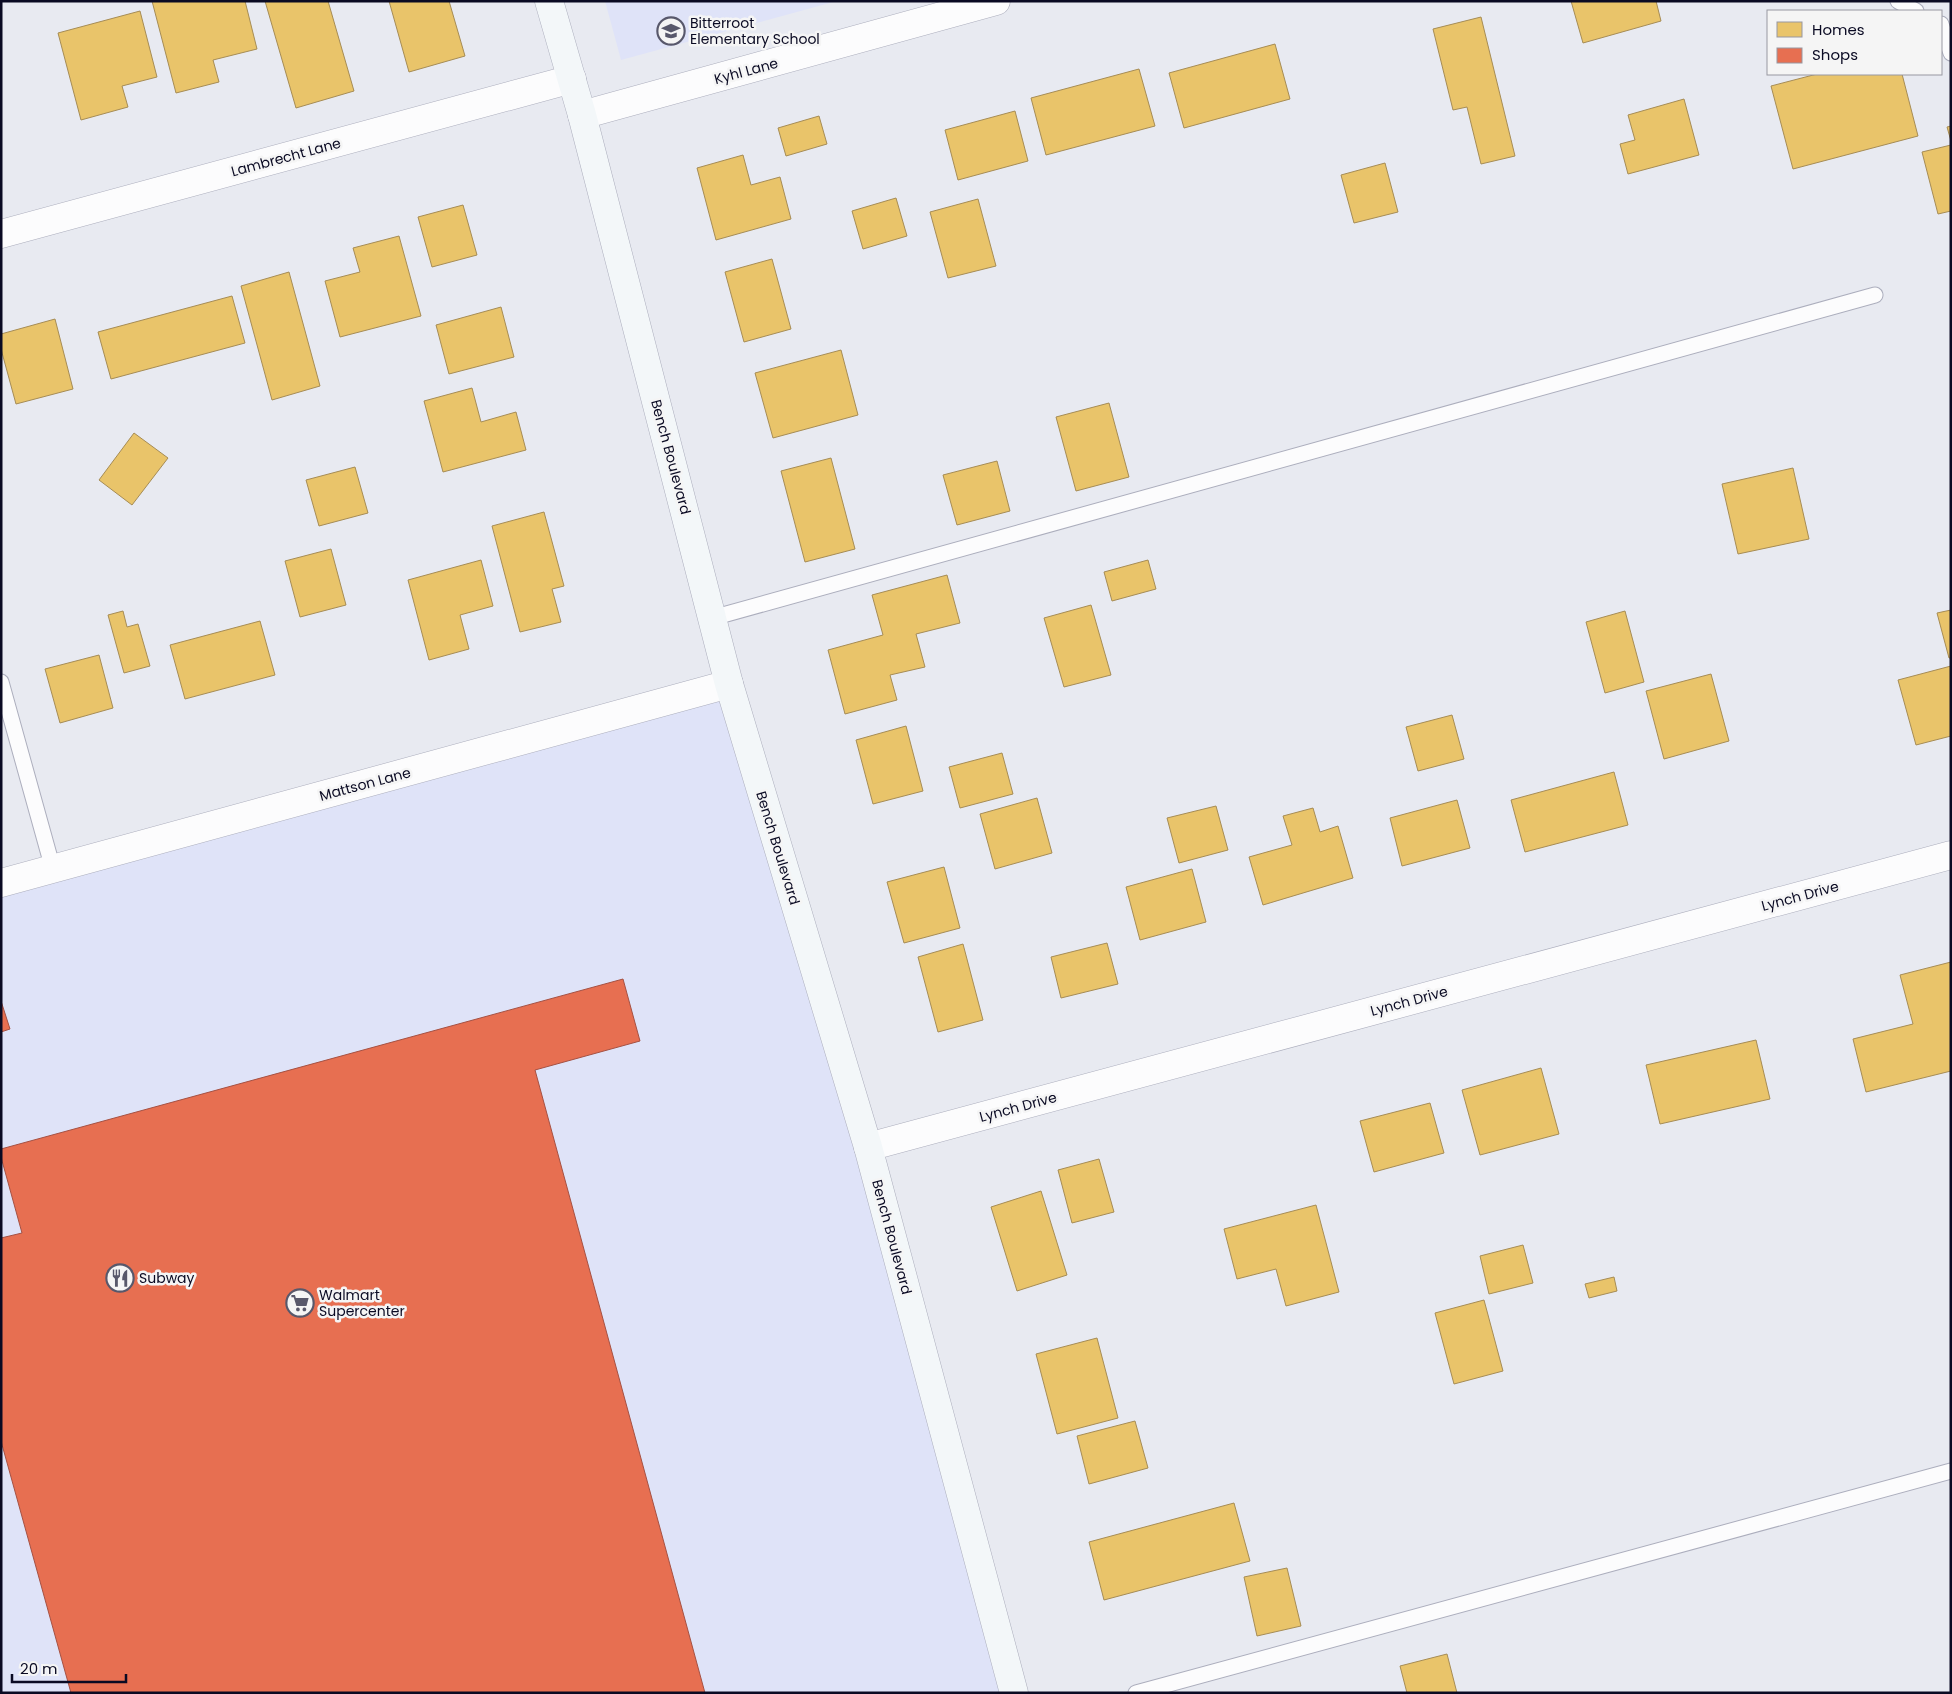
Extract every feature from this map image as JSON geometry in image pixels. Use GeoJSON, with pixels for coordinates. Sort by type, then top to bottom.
{"type":"FeatureCollection","features":[{"type":"Feature","properties":{"kind":"main road","name":"Bench Boulevard"},"geometry":{"type":"LineString","coordinates":[[549,1],[582,115],[729,684],[868,1147],[1014,1693]]}},
{"type":"Feature","properties":{"kind":"street","name":"Kyhl Lane"},"geometry":{"type":"LineString","coordinates":[[582,115],[996,1]]}},
{"type":"Feature","properties":{"kind":"street","name":"Lambrecht Lane"},"geometry":{"type":"LineString","coordinates":[[1,234],[572,79]]}},
{"type":"Feature","properties":{"kind":"street","name":"Mattson Lane"},"geometry":{"type":"LineString","coordinates":[[1,883],[729,684]]}},
{"type":"Feature","properties":{"kind":"street","name":"Lynch Drive"},"geometry":{"type":"LineString","coordinates":[[868,1147],[1951,855]]}},
{"type":"Feature","properties":{"kind":"lane"},"geometry":{"type":"LineString","coordinates":[[1898,1],[1914,10]]}},
{"type":"Feature","properties":{"kind":"lane"},"geometry":{"type":"LineString","coordinates":[[1942,27],[1951,53]]}},
{"type":"Feature","properties":{"kind":"lane"},"geometry":{"type":"LineString","coordinates":[[712,618],[1875,295]]}},
{"type":"Feature","properties":{"kind":"lane"},"geometry":{"type":"LineString","coordinates":[[1,682],[53,869]]}},
{"type":"Feature","properties":{"kind":"lane"},"geometry":{"type":"LineString","coordinates":[[1136,1693],[1951,1471]]}},
{"type":"Feature","properties":{"kind":"shaded area","name":"Bitterroot Elementary School"},"geometry":{"type":"Polygon","coordinates":[[[605,1],[837,1],[621,60],[605,1]]]}},
{"type":"Feature","properties":{"kind":"shaded area"},"geometry":{"type":"Polygon","coordinates":[[[729,684],[1011,1693],[1,1693],[1,883],[729,684]]]}},
{"type":"Feature","properties":{"kind":"building: Homes"},"geometry":{"type":"Polygon","coordinates":[[[152,1],[245,1],[257,49],[213,60],[219,82],[176,93],[152,1]]]}},
{"type":"Feature","properties":{"kind":"building: Homes"},"geometry":{"type":"Polygon","coordinates":[[[265,1],[328,1],[354,91],[296,108],[265,1]]]}},
{"type":"Feature","properties":{"kind":"building: Homes"},"geometry":{"type":"Polygon","coordinates":[[[389,1],[449,1],[465,56],[409,72],[389,1]]]}},
{"type":"Feature","properties":{"kind":"building: Homes"},"geometry":{"type":"Polygon","coordinates":[[[1571,1],[1656,1],[1661,21],[1583,43],[1571,1]]]}},
{"type":"Feature","properties":{"kind":"building: Homes"},"geometry":{"type":"Polygon","coordinates":[[[140,11],[157,77],[122,86],[128,107],[81,120],[58,33],[140,11]]]}},
{"type":"Feature","properties":{"kind":"building: Homes"},"geometry":{"type":"Polygon","coordinates":[[[1481,17],[1515,156],[1481,164],[1467,107],[1453,110],[1433,29],[1481,17]]]}},
{"type":"Feature","properties":{"kind":"building: Homes"},"geometry":{"type":"Polygon","coordinates":[[[1275,44],[1290,99],[1184,128],[1169,73],[1275,44]]]}},
{"type":"Feature","properties":{"kind":"building: Homes"},"geometry":{"type":"Polygon","coordinates":[[[1139,69],[1155,126],[1046,155],[1031,98],[1139,69]]]}},
{"type":"Feature","properties":{"kind":"building: Homes"},"geometry":{"type":"Polygon","coordinates":[[[1813,75],[1902,75],[1918,136],[1793,169],[1771,86],[1813,75]]]}},
{"type":"Feature","properties":{"kind":"building: Homes"},"geometry":{"type":"Polygon","coordinates":[[[1684,99],[1699,155],[1628,174],[1620,144],[1635,140],[1628,115],[1684,99]]]}},
{"type":"Feature","properties":{"kind":"building: Homes"},"geometry":{"type":"Polygon","coordinates":[[[1015,111],[1028,161],[958,180],[945,130],[1015,111]]]}},
{"type":"Feature","properties":{"kind":"building: Homes"},"geometry":{"type":"Polygon","coordinates":[[[819,116],[827,144],[786,156],[778,128],[819,116]]]}},
{"type":"Feature","properties":{"kind":"building: Homes"},"geometry":{"type":"Polygon","coordinates":[[[1951,126],[1951,141],[1947,127],[1951,126]]]}},
{"type":"Feature","properties":{"kind":"building: Homes"},"geometry":{"type":"Polygon","coordinates":[[[1951,145],[1951,211],[1938,214],[1922,152],[1951,145]]]}},
{"type":"Feature","properties":{"kind":"building: Homes"},"geometry":{"type":"Polygon","coordinates":[[[743,155],[751,185],[780,177],[791,219],[716,240],[697,168],[743,155]]]}},
{"type":"Feature","properties":{"kind":"building: Homes"},"geometry":{"type":"Polygon","coordinates":[[[1385,163],[1398,212],[1354,223],[1341,175],[1385,163]]]}},
{"type":"Feature","properties":{"kind":"building: Homes"},"geometry":{"type":"Polygon","coordinates":[[[896,198],[907,236],[863,249],[852,211],[896,198]]]}},
{"type":"Feature","properties":{"kind":"building: Homes"},"geometry":{"type":"Polygon","coordinates":[[[978,199],[996,266],[948,278],[930,212],[978,199]]]}},
{"type":"Feature","properties":{"kind":"building: Homes"},"geometry":{"type":"Polygon","coordinates":[[[463,205],[477,255],[432,267],[418,217],[463,205]]]}},
{"type":"Feature","properties":{"kind":"building: Homes"},"geometry":{"type":"Polygon","coordinates":[[[399,236],[421,316],[340,337],[325,281],[360,272],[353,248],[399,236]]]}},
{"type":"Feature","properties":{"kind":"building: Homes"},"geometry":{"type":"Polygon","coordinates":[[[772,259],[791,329],[744,342],[725,272],[772,259]]]}},
{"type":"Feature","properties":{"kind":"building: Homes"},"geometry":{"type":"Polygon","coordinates":[[[289,272],[320,386],[272,400],[241,286],[289,272]]]}},
{"type":"Feature","properties":{"kind":"building: Homes"},"geometry":{"type":"Polygon","coordinates":[[[232,296],[245,343],[111,379],[98,332],[232,296]]]}},
{"type":"Feature","properties":{"kind":"building: Homes"},"geometry":{"type":"Polygon","coordinates":[[[501,307],[514,357],[449,374],[436,325],[501,307]]]}},
{"type":"Feature","properties":{"kind":"building: Homes"},"geometry":{"type":"Polygon","coordinates":[[[55,319],[73,389],[16,404],[1,349],[1,334],[55,319]]]}},
{"type":"Feature","properties":{"kind":"building: Homes"},"geometry":{"type":"Polygon","coordinates":[[[841,350],[858,415],[773,438],[755,373],[841,350]]]}},
{"type":"Feature","properties":{"kind":"building: Homes"},"geometry":{"type":"Polygon","coordinates":[[[472,388],[481,422],[516,412],[526,450],[443,472],[424,401],[472,388]]]}},
{"type":"Feature","properties":{"kind":"building: Homes"},"geometry":{"type":"Polygon","coordinates":[[[1109,403],[1129,477],[1076,491],[1056,417],[1109,403]]]}},
{"type":"Feature","properties":{"kind":"building: Homes"},"geometry":{"type":"Polygon","coordinates":[[[134,433],[168,458],[132,505],[99,480],[134,433]]]}},
{"type":"Feature","properties":{"kind":"building: Homes"},"geometry":{"type":"Polygon","coordinates":[[[831,458],[855,549],[805,562],[781,471],[831,458]]]}},
{"type":"Feature","properties":{"kind":"building: Homes"},"geometry":{"type":"Polygon","coordinates":[[[997,461],[1010,511],[957,525],[943,475],[997,461]]]}},
{"type":"Feature","properties":{"kind":"building: Homes"},"geometry":{"type":"Polygon","coordinates":[[[355,467],[368,513],[319,526],[306,480],[355,467]]]}},
{"type":"Feature","properties":{"kind":"building: Homes"},"geometry":{"type":"Polygon","coordinates":[[[1793,468],[1809,539],[1738,554],[1722,484],[1793,468]]]}},
{"type":"Feature","properties":{"kind":"building: Homes"},"geometry":{"type":"Polygon","coordinates":[[[544,512],[564,586],[552,589],[561,622],[520,632],[492,526],[544,512]]]}},
{"type":"Feature","properties":{"kind":"building: Homes"},"geometry":{"type":"Polygon","coordinates":[[[331,549],[346,605],[300,617],[285,561],[331,549]]]}},
{"type":"Feature","properties":{"kind":"building: Homes"},"geometry":{"type":"Polygon","coordinates":[[[481,560],[493,606],[460,615],[469,649],[429,660],[408,580],[481,560]]]}},
{"type":"Feature","properties":{"kind":"building: Homes"},"geometry":{"type":"Polygon","coordinates":[[[1148,560],[1156,589],[1112,601],[1104,572],[1148,560]]]}},
{"type":"Feature","properties":{"kind":"building: Homes"},"geometry":{"type":"Polygon","coordinates":[[[947,575],[960,623],[916,634],[925,667],[890,675],[897,700],[845,714],[828,650],[883,635],[872,595],[947,575]]]}},
{"type":"Feature","properties":{"kind":"building: Homes"},"geometry":{"type":"Polygon","coordinates":[[[1091,605],[1111,675],[1064,687],[1044,618],[1091,605]]]}},
{"type":"Feature","properties":{"kind":"building: Homes"},"geometry":{"type":"Polygon","coordinates":[[[1951,610],[1951,658],[1949,658],[1937,613],[1951,610]]]}},
{"type":"Feature","properties":{"kind":"building: Homes"},"geometry":{"type":"Polygon","coordinates":[[[123,611],[127,627],[138,624],[150,666],[124,673],[108,615],[123,611]]]}},
{"type":"Feature","properties":{"kind":"building: Homes"},"geometry":{"type":"Polygon","coordinates":[[[1625,611],[1644,682],[1605,693],[1586,622],[1625,611]]]}},
{"type":"Feature","properties":{"kind":"building: Homes"},"geometry":{"type":"Polygon","coordinates":[[[260,621],[275,675],[185,699],[170,645],[260,621]]]}},
{"type":"Feature","properties":{"kind":"building: Homes"},"geometry":{"type":"Polygon","coordinates":[[[99,655],[113,708],[60,723],[45,669],[99,655]]]}},
{"type":"Feature","properties":{"kind":"building: Homes"},"geometry":{"type":"Polygon","coordinates":[[[1951,666],[1951,736],[1916,745],[1898,680],[1951,666]]]}},
{"type":"Feature","properties":{"kind":"building: Homes"},"geometry":{"type":"Polygon","coordinates":[[[1711,674],[1729,741],[1664,759],[1646,691],[1711,674]]]}},
{"type":"Feature","properties":{"kind":"building: Homes"},"geometry":{"type":"Polygon","coordinates":[[[1452,715],[1464,759],[1418,771],[1406,727],[1452,715]]]}},
{"type":"Feature","properties":{"kind":"building: Homes"},"geometry":{"type":"Polygon","coordinates":[[[906,726],[923,791],[873,804],[856,740],[906,726]]]}},
{"type":"Feature","properties":{"kind":"building: Homes"},"geometry":{"type":"Polygon","coordinates":[[[1002,753],[1013,794],[960,808],[949,767],[1002,753]]]}},
{"type":"Feature","properties":{"kind":"building: Homes"},"geometry":{"type":"Polygon","coordinates":[[[1614,772],[1628,825],[1525,852],[1511,800],[1614,772]]]}},
{"type":"Feature","properties":{"kind":"building: Homes"},"geometry":{"type":"Polygon","coordinates":[[[1037,798],[1052,853],[995,869],[980,814],[1037,798]]]}},
{"type":"Feature","properties":{"kind":"building: Homes"},"geometry":{"type":"Polygon","coordinates":[[[1457,800],[1470,848],[1402,866],[1390,818],[1457,800]]]}},
{"type":"Feature","properties":{"kind":"building: Homes"},"geometry":{"type":"Polygon","coordinates":[[[1216,806],[1228,850],[1179,863],[1167,818],[1216,806]]]}},
{"type":"Feature","properties":{"kind":"building: Homes"},"geometry":{"type":"Polygon","coordinates":[[[1313,808],[1320,832],[1338,826],[1353,878],[1263,905],[1249,857],[1292,845],[1283,816],[1313,808]]]}},
{"type":"Feature","properties":{"kind":"building: Homes"},"geometry":{"type":"Polygon","coordinates":[[[944,867],[960,928],[904,943],[887,882],[944,867]]]}},
{"type":"Feature","properties":{"kind":"building: Homes"},"geometry":{"type":"Polygon","coordinates":[[[1192,869],[1206,922],[1140,940],[1126,887],[1192,869]]]}},
{"type":"Feature","properties":{"kind":"building: Homes"},"geometry":{"type":"Polygon","coordinates":[[[1107,943],[1118,984],[1061,998],[1051,957],[1107,943]]]}},
{"type":"Feature","properties":{"kind":"building: Homes"},"geometry":{"type":"Polygon","coordinates":[[[963,944],[983,1020],[938,1032],[918,957],[963,944]]]}},
{"type":"Feature","properties":{"kind":"building: Homes"},"geometry":{"type":"Polygon","coordinates":[[[1951,962],[1951,1071],[1866,1092],[1853,1039],[1913,1024],[1900,975],[1951,962]]]}},
{"type":"Feature","properties":{"kind":"building: Homes"},"geometry":{"type":"Polygon","coordinates":[[[1756,1040],[1770,1099],[1660,1124],[1646,1065],[1756,1040]]]}},
{"type":"Feature","properties":{"kind":"building: Homes"},"geometry":{"type":"Polygon","coordinates":[[[1541,1068],[1559,1134],[1480,1155],[1462,1090],[1541,1068]]]}},
{"type":"Feature","properties":{"kind":"building: Homes"},"geometry":{"type":"Polygon","coordinates":[[[1430,1103],[1444,1153],[1374,1172],[1360,1121],[1430,1103]]]}},
{"type":"Feature","properties":{"kind":"building: Homes"},"geometry":{"type":"Polygon","coordinates":[[[1099,1159],[1114,1212],[1072,1223],[1058,1170],[1099,1159]]]}},
{"type":"Feature","properties":{"kind":"building: Homes"},"geometry":{"type":"Polygon","coordinates":[[[1041,1191],[1067,1275],[1017,1291],[991,1207],[1041,1191]]]}},
{"type":"Feature","properties":{"kind":"building: Homes"},"geometry":{"type":"Polygon","coordinates":[[[1316,1205],[1339,1292],[1286,1306],[1276,1269],[1237,1279],[1224,1229],[1316,1205]]]}},
{"type":"Feature","properties":{"kind":"building: Homes"},"geometry":{"type":"Polygon","coordinates":[[[1523,1245],[1533,1283],[1489,1294],[1480,1256],[1523,1245]]]}},
{"type":"Feature","properties":{"kind":"building: Homes"},"geometry":{"type":"Polygon","coordinates":[[[1614,1277],[1617,1291],[1589,1298],[1585,1284],[1614,1277]]]}},
{"type":"Feature","properties":{"kind":"building: Homes"},"geometry":{"type":"Polygon","coordinates":[[[1484,1300],[1503,1371],[1454,1384],[1435,1313],[1484,1300]]]}},
{"type":"Feature","properties":{"kind":"building: Homes"},"geometry":{"type":"Polygon","coordinates":[[[1097,1338],[1118,1418],[1057,1434],[1036,1354],[1097,1338]]]}},
{"type":"Feature","properties":{"kind":"building: Homes"},"geometry":{"type":"Polygon","coordinates":[[[1135,1421],[1148,1468],[1089,1484],[1077,1436],[1135,1421]]]}},
{"type":"Feature","properties":{"kind":"building: Homes"},"geometry":{"type":"Polygon","coordinates":[[[1234,1503],[1250,1561],[1104,1600],[1089,1542],[1234,1503]]]}},
{"type":"Feature","properties":{"kind":"building: Homes"},"geometry":{"type":"Polygon","coordinates":[[[1287,1568],[1301,1626],[1257,1636],[1244,1577],[1287,1568]]]}},
{"type":"Feature","properties":{"kind":"building: Homes"},"geometry":{"type":"Polygon","coordinates":[[[1447,1654],[1457,1693],[1407,1693],[1400,1666],[1447,1654]]]}},
{"type":"Feature","properties":{"kind":"building: Shops","name":"Walmart Supercenter"},"geometry":{"type":"Polygon","coordinates":[[[623,979],[640,1041],[535,1070],[705,1693],[71,1693],[1,1441],[1,1238],[22,1233],[1,1157],[1,1149],[623,979]]]}},
{"type":"Feature","properties":{"kind":"building: Shops"},"geometry":{"type":"Polygon","coordinates":[[[1,1001],[10,1029],[1,1032],[1,1001]]]}},
{"type":"Feature","properties":{"kind":"place","name":"Bitterroot Elementary School"},"geometry":{"type":"Point","coordinates":[671,31]}},
{"type":"Feature","properties":{"kind":"place","name":"Subway"},"geometry":{"type":"Point","coordinates":[120,1278]}},
{"type":"Feature","properties":{"kind":"place","name":"Walmart Supercenter"},"geometry":{"type":"Point","coordinates":[300,1303]}}]}
